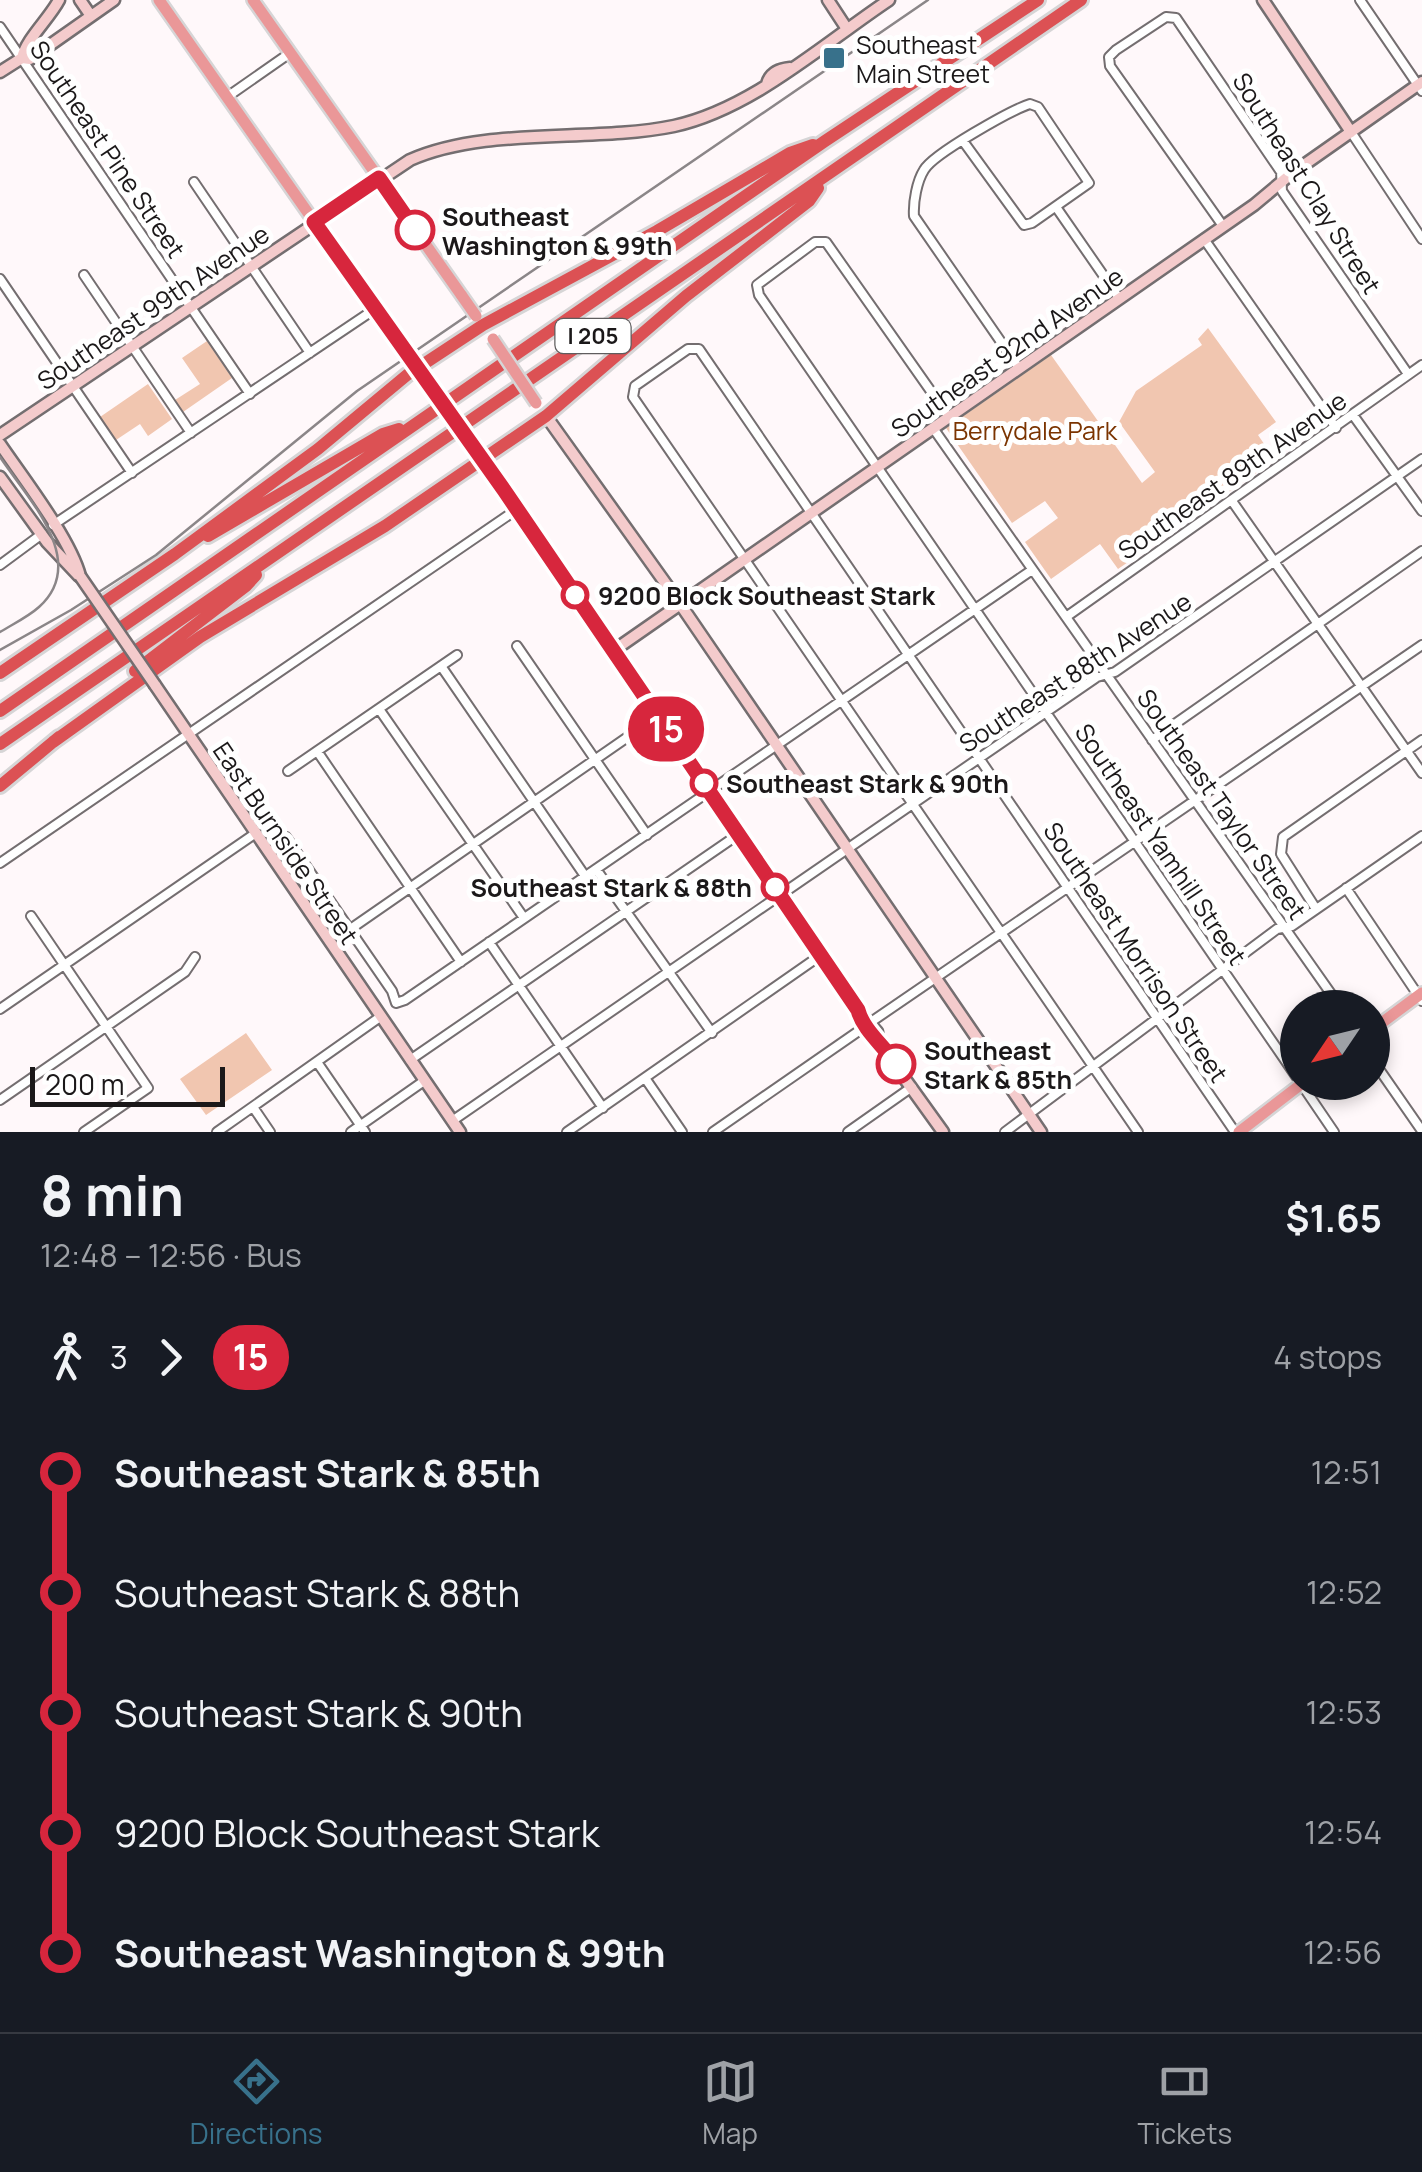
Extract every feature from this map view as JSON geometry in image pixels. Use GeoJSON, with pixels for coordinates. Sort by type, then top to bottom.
{"type":"FeatureCollection","features":[{"type":"Feature","properties":{"kind":"highway","name":"I 205"},"geometry":{"type":"LineString","coordinates":[[0,710],[825,141],[1038,0]]}},
{"type":"Feature","properties":{"kind":"highway","name":"I 205"},"geometry":{"type":"LineString","coordinates":[[0,744],[1081,0]]}},
{"type":"Feature","properties":{"kind":"highway"},"geometry":{"type":"LineString","coordinates":[[0,672],[318,450],[413,363],[479,321],[641,240],[790,153],[825,141]]}},
{"type":"Feature","properties":{"kind":"highway"},"geometry":{"type":"LineString","coordinates":[[53,742],[200,637],[356,544],[478,455],[546,416],[686,296],[808,201],[822,181]]}},
{"type":"Feature","properties":{"kind":"highway"},"geometry":{"type":"LineString","coordinates":[[174,554],[383,434],[414,425]]}},
{"type":"Feature","properties":{"kind":"highway"},"geometry":{"type":"LineString","coordinates":[[0,786],[124,679],[246,586],[270,560]]}},
{"type":"Feature","properties":{"kind":"main road"},"geometry":{"type":"LineString","coordinates":[[159,0],[478,455]]}},
{"type":"Feature","properties":{"kind":"main road"},"geometry":{"type":"LineString","coordinates":[[253,0],[546,416]]}},
{"type":"Feature","properties":{"kind":"main road"},"geometry":{"type":"LineString","coordinates":[[1390,1018],[1421,996]]}},
{"type":"Feature","properties":{"kind":"main road"},"geometry":{"type":"LineString","coordinates":[[1237,1132],[1280,1098]]}},
{"type":"Feature","properties":{"kind":"street"},"geometry":{"type":"LineString","coordinates":[[22,58],[24,48],[46,23],[59,0]]}},
{"type":"Feature","properties":{"kind":"street"},"geometry":{"type":"LineString","coordinates":[[80,0],[91,16]]}},
{"type":"Feature","properties":{"kind":"street"},"geometry":{"type":"LineString","coordinates":[[0,72],[22,58],[30,58],[114,0]]}},
{"type":"Feature","properties":{"kind":"street"},"geometry":{"type":"LineString","coordinates":[[828,0],[847,28]]}},
{"type":"Feature","properties":{"kind":"street","name":"Southeast 99th Avenue"},"geometry":{"type":"LineString","coordinates":[[0,435],[379,178],[417,157],[452,146],[677,125],[734,104],[767,84],[779,70],[790,68],[890,0]]}},
{"type":"Feature","properties":{"kind":"street"},"geometry":{"type":"LineString","coordinates":[[1263,0],[1422,238]]}},
{"type":"Feature","properties":{"kind":"street"},"geometry":{"type":"LineString","coordinates":[[1360,0],[1420,86]]}},
{"type":"Feature","properties":{"kind":"street","name":"Southeast Clay Street"},"geometry":{"type":"LineString","coordinates":[[1223,226],[1110,66],[1109,56],[1170,17],[1176,18],[1281,172],[1282,191],[1408,374]]}},
{"type":"Feature","properties":{"kind":"street","name":"Southeast Pine Street"},"geometry":{"type":"LineString","coordinates":[[0,26],[250,394]]}},
{"type":"Feature","properties":{"kind":"street"},"geometry":{"type":"LineString","coordinates":[[227,97],[290,53]]}},
{"type":"Feature","properties":{"kind":"street","name":"Southeast 92nd Avenue"},"geometry":{"type":"LineString","coordinates":[[613,651],[1420,86]]}},
{"type":"Feature","properties":{"kind":"street"},"geometry":{"type":"LineString","coordinates":[[963,141],[1024,225],[1090,183],[1036,105],[1026,105],[963,141],[924,168],[914,216],[1020,368]]}},
{"type":"Feature","properties":{"kind":"street"},"geometry":{"type":"LineString","coordinates":[[194,182],[310,353]]}},
{"type":"Feature","properties":{"kind":"street"},"geometry":{"type":"LineString","coordinates":[[1056,207],[1120,298]]}},
{"type":"Feature","properties":{"kind":"street"},"geometry":{"type":"LineString","coordinates":[[1204,240],[1336,428]]}},
{"type":"Feature","properties":{"kind":"street","name":"Southeast Yamhill Street"},"geometry":{"type":"LineString","coordinates":[[949,416],[830,246],[822,241],[757,285],[757,292],[1280,1052]]}},
{"type":"Feature","properties":{"kind":"street"},"geometry":{"type":"LineString","coordinates":[[84,275],[190,434]]}},
{"type":"Feature","properties":{"kind":"street"},"geometry":{"type":"LineString","coordinates":[[0,279],[132,472]]}},
{"type":"Feature","properties":{"kind":"street"},"geometry":{"type":"LineString","coordinates":[[53,525],[375,309]]}},
{"type":"Feature","properties":{"kind":"street","name":"Southeast Morrison Street"},"geometry":{"type":"LineString","coordinates":[[746,559],[633,397],[634,386],[687,350],[699,349],[1237,1132]]}},
{"type":"Feature","properties":{"kind":"street","name":"Southeast 89th Avenue"},"geometry":{"type":"LineString","coordinates":[[1066,617],[1422,365]]}},
{"type":"Feature","properties":{"kind":"street"},"geometry":{"type":"LineString","coordinates":[[1353,415],[1422,510]]}},
{"type":"Feature","properties":{"kind":"street"},"geometry":{"type":"LineString","coordinates":[[546,416],[680,604],[1041,1132]]}},
{"type":"Feature","properties":{"kind":"street","name":"Southeast Taylor Street"},"geometry":{"type":"LineString","coordinates":[[933,428],[1328,990]]}},
{"type":"Feature","properties":{"kind":"street","name":"East Burnside Street"},"geometry":{"type":"LineString","coordinates":[[0,444],[53,525],[80,576],[460,1132]]}},
{"type":"Feature","properties":{"kind":"street"},"geometry":{"type":"LineString","coordinates":[[478,455],[943,1132]]}},
{"type":"Feature","properties":{"kind":"street","name":"Southeast 88th Avenue"},"geometry":{"type":"LineString","coordinates":[[452,1121],[1097,677],[1115,672],[1422,458]]}},
{"type":"Feature","properties":{"kind":"street","name":"East Burnside Street"},"geometry":{"type":"LineString","coordinates":[[0,477],[42,534],[80,576]]}},
{"type":"Feature","properties":{"kind":"street"},"geometry":{"type":"LineString","coordinates":[[1232,500],[1422,773]]}},
{"type":"Feature","properties":{"kind":"street"},"geometry":{"type":"LineString","coordinates":[[0,863],[516,510]]}},
{"type":"Feature","properties":{"kind":"street"},"geometry":{"type":"LineString","coordinates":[[0,566],[42,534]]}},
{"type":"Feature","properties":{"kind":"street"},"geometry":{"type":"LineString","coordinates":[[1152,740],[1422,551]]}},
{"type":"Feature","properties":{"kind":"street"},"geometry":{"type":"LineString","coordinates":[[746,559],[1138,1132]]}},
{"type":"Feature","properties":{"kind":"street"},"geometry":{"type":"LineString","coordinates":[[396,1003],[1032,570]]}},
{"type":"Feature","properties":{"kind":"street"},"geometry":{"type":"LineString","coordinates":[[517,646],[646,834]]}},
{"type":"Feature","properties":{"kind":"street"},"geometry":{"type":"LineString","coordinates":[[713,1132],[1422,646]]}},
{"type":"Feature","properties":{"kind":"street"},"geometry":{"type":"LineString","coordinates":[[288,772],[457,655]]}},
{"type":"Feature","properties":{"kind":"street"},"geometry":{"type":"LineString","coordinates":[[441,666],[586,876]]}},
{"type":"Feature","properties":{"kind":"street"},"geometry":{"type":"LineString","coordinates":[[379,709],[524,918]]}},
{"type":"Feature","properties":{"kind":"street"},"geometry":{"type":"LineString","coordinates":[[350,930],[658,716]]}},
{"type":"Feature","properties":{"kind":"street"},"geometry":{"type":"LineString","coordinates":[[1316,910],[1284,862],[1280,847],[1283,838],[1422,740]]}},
{"type":"Feature","properties":{"kind":"street"},"geometry":{"type":"LineString","coordinates":[[318,751],[460,962]]}},
{"type":"Feature","properties":{"kind":"street"},"geometry":{"type":"LineString","coordinates":[[0,1008],[256,834]]}},
{"type":"Feature","properties":{"kind":"street"},"geometry":{"type":"LineString","coordinates":[[410,1060],[738,834]]}},
{"type":"Feature","properties":{"kind":"street"},"geometry":{"type":"LineString","coordinates":[[1006,1132],[1277,928],[1292,926],[1422,836]]}},
{"type":"Feature","properties":{"kind":"street"},"geometry":{"type":"LineString","coordinates":[[217,1132],[317,1062],[392,1017],[396,1003],[392,991],[286,838]]}},
{"type":"Feature","properties":{"kind":"street"},"geometry":{"type":"LineString","coordinates":[[596,870],[712,1032]]}},
{"type":"Feature","properties":{"kind":"street"},"geometry":{"type":"LineString","coordinates":[[1346,888],[1421,996]]}},
{"type":"Feature","properties":{"kind":"street"},"geometry":{"type":"LineString","coordinates":[[31,916],[148,1088],[84,1132]]}},
{"type":"Feature","properties":{"kind":"street"},"geometry":{"type":"LineString","coordinates":[[489,942],[603,1108]]}},
{"type":"Feature","properties":{"kind":"street"},"geometry":{"type":"LineString","coordinates":[[567,1132],[821,955]]}},
{"type":"Feature","properties":{"kind":"street"},"geometry":{"type":"LineString","coordinates":[[0,1100],[186,972],[194,956]]}},
{"type":"Feature","properties":{"kind":"street"},"geometry":{"type":"LineString","coordinates":[[317,1062],[363,1129]]}},
{"type":"Feature","properties":{"kind":"street"},"geometry":{"type":"LineString","coordinates":[[645,1078],[682,1132]]}},
{"type":"Feature","properties":{"kind":"street"},"geometry":{"type":"LineString","coordinates":[[351,1132],[363,1129],[424,1080]]}},
{"type":"Feature","properties":{"kind":"street"},"geometry":{"type":"LineString","coordinates":[[1390,1085],[1422,1131]]}},
{"type":"Feature","properties":{"kind":"street"},"geometry":{"type":"LineString","coordinates":[[848,1132],[912,1088]]}},
{"type":"Feature","properties":{"kind":"street","name":"Southeast Yamhill Street"},"geometry":{"type":"LineString","coordinates":[[1313,1100],[1334,1132]]}},
{"type":"Feature","properties":{"kind":"street"},"geometry":{"type":"LineString","coordinates":[[253,1107],[270,1132]]}},
{"type":"Feature","properties":{"kind":"green space","name":"Berrydale Park"},"geometry":{"type":"Polygon","coordinates":[[[1208,328],[1276,422],[1258,435],[1275,460],[1118,569],[1100,544],[1051,579],[1025,542],[1058,518],[1045,501],[1012,523],[946,428],[1051,355],[1142,483],[1155,472],[1119,422],[1136,391],[1202,345],[1198,339],[1208,328]]]}},
{"type":"Feature","properties":{"kind":"green space"},"geometry":{"type":"Polygon","coordinates":[[[207,341],[232,378],[183,412],[175,400],[200,384],[182,358],[207,341]]]}},
{"type":"Feature","properties":{"kind":"green space"},"geometry":{"type":"Polygon","coordinates":[[[148,384],[172,419],[148,436],[140,424],[116,440],[100,417],[148,384]]]}},
{"type":"Feature","properties":{"kind":"green space"},"geometry":{"type":"Polygon","coordinates":[[[246,1033],[272,1070],[206,1115],[180,1079],[246,1033]]]}},
{"type":"Feature","properties":{"kind":"tram line"},"geometry":{"type":"LineString","coordinates":[[0,650],[156,555],[357,391],[928,0]]}},
{"type":"Feature","properties":{"kind":"tram line"},"geometry":{"type":"LineString","coordinates":[[0,457],[49,530],[58,570],[53,589],[39,607],[0,632]]}},
{"type":"Feature","properties":{"kind":"bus line","name":"15"},"geometry":{"type":"LineString","coordinates":[[415,230],[379,178],[314,222],[504,490],[872,1036],[878,1038],[896,1064]]}},
{"type":"Feature","properties":{"kind":"place","name":"Southeast Main Street"},"geometry":{"type":"Point","coordinates":[834,58]}},
{"type":"Feature","properties":{"kind":"place","name":"Southeast Washington & 99th"},"geometry":{"type":"Point","coordinates":[415,230]}},
{"type":"Feature","properties":{"kind":"place","name":"9200 Block Southeast Stark"},"geometry":{"type":"Point","coordinates":[575,595]}},
{"type":"Feature","properties":{"kind":"place","name":"Southeast Stark & 90th"},"geometry":{"type":"Point","coordinates":[704,783]}},
{"type":"Feature","properties":{"kind":"place","name":"Southeast Stark & 88th"},"geometry":{"type":"Point","coordinates":[775,887]}},
{"type":"Feature","properties":{"kind":"place","name":"Southeast Stark & 85th"},"geometry":{"type":"Point","coordinates":[896,1064]}}]}
